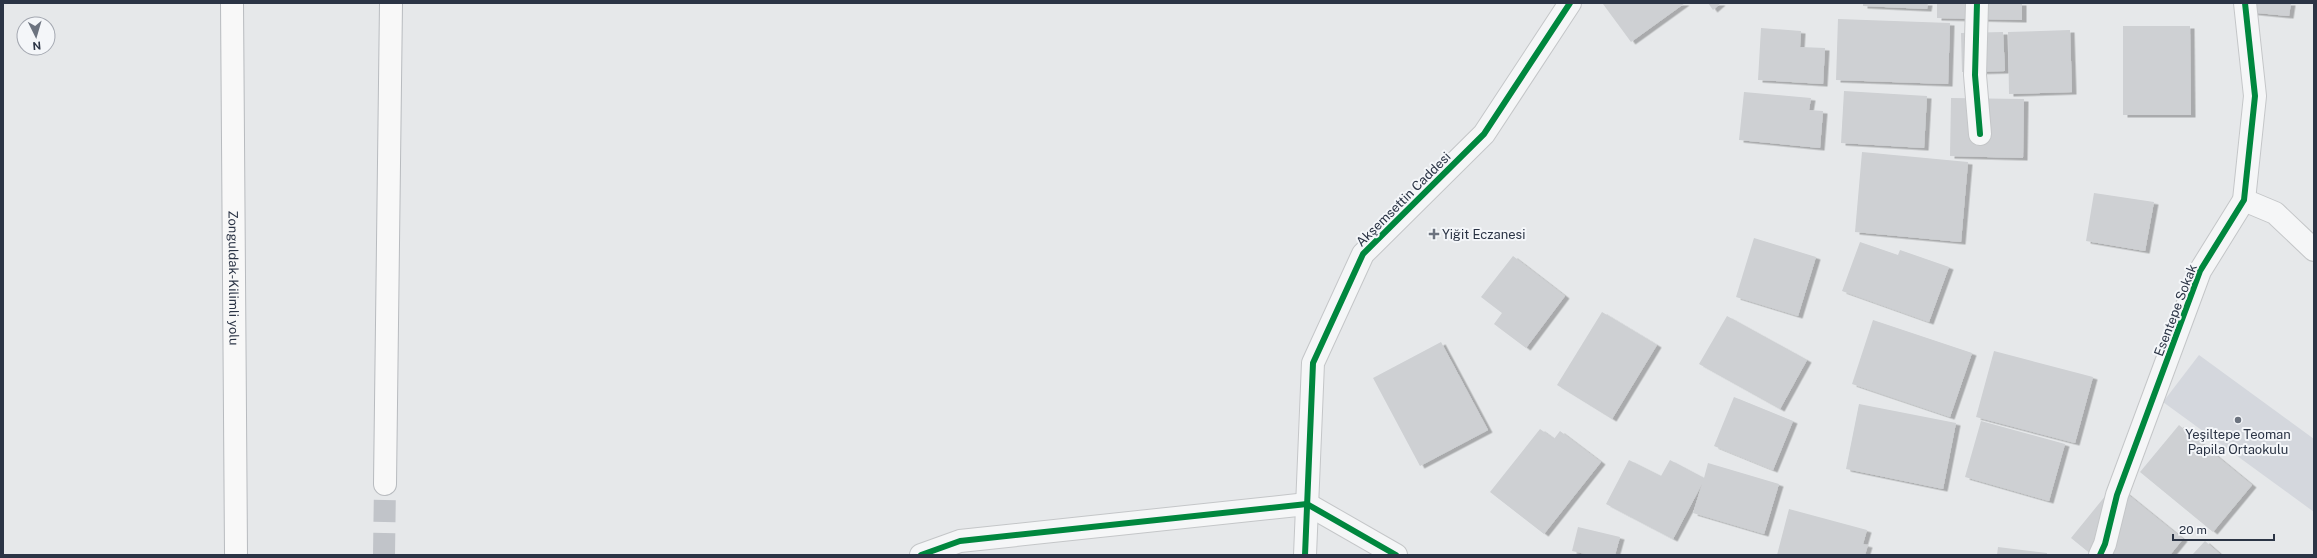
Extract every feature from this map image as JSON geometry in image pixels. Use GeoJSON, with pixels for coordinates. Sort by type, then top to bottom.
{"type":"FeatureCollection","features":[{"type":"Feature","properties":{"kind":"highway","name":"Zonguldak-Kilimli yolu"},"geometry":{"type":"LineString","coordinates":[[232,3],[236,553]]}},
{"type":"Feature","properties":{"kind":"highway"},"geometry":{"type":"LineString","coordinates":[[385,484],[391,3]]}},
{"type":"Feature","properties":{"kind":"street","name":"Akşemsettin Caddesi"},"geometry":{"type":"LineString","coordinates":[[1305,555],[1313,362],[1362,254],[1484,134],[1570,3]]}},
{"type":"Feature","properties":{"kind":"street"},"geometry":{"type":"LineString","coordinates":[[1977,3],[1975,75],[1980,134]]}},
{"type":"Feature","properties":{"kind":"street","name":"Esentepe Sokak"},"geometry":{"type":"LineString","coordinates":[[2100,555],[2105,544],[2117,495],[2200,271],[2244,200],[2256,96],[2244,3]]}},
{"type":"Feature","properties":{"kind":"street"},"geometry":{"type":"LineString","coordinates":[[2244,200],[2275,213],[2314,250]]}},
{"type":"Feature","properties":{"kind":"street"},"geometry":{"type":"LineString","coordinates":[[921,555],[960,541],[1307,504],[1396,555]]}},
{"type":"Feature","properties":{"kind":"shaded area","name":"Yeşiltepe Teoman Papila Ortaokulu"},"geometry":{"type":"Polygon","coordinates":[[[2199,355],[2314,439],[2314,512],[2163,402],[2199,355]]]}},
{"type":"Feature","properties":{"kind":"building"},"geometry":{"type":"Polygon","coordinates":[[[1685,3],[1631,42],[1603,4],[1685,3]]]}},
{"type":"Feature","properties":{"kind":"building"},"geometry":{"type":"Polygon","coordinates":[[[1708,3],[1721,3],[1713,10],[1708,3]]]}},
{"type":"Feature","properties":{"kind":"building"},"geometry":{"type":"Polygon","coordinates":[[[1863,3],[1928,3],[1927,9],[1863,6],[1863,3]]]}},
{"type":"Feature","properties":{"kind":"building"},"geometry":{"type":"Polygon","coordinates":[[[1937,3],[2022,3],[2022,20],[1937,18],[1937,3]]]}},
{"type":"Feature","properties":{"kind":"building"},"geometry":{"type":"Polygon","coordinates":[[[2238,3],[2291,3],[2289,16],[2237,11],[2238,3]]]}},
{"type":"Feature","properties":{"kind":"building"},"geometry":{"type":"Polygon","coordinates":[[[1838,19],[1950,23],[1948,84],[1836,80],[1838,19]]]}},
{"type":"Feature","properties":{"kind":"building"},"geometry":{"type":"Polygon","coordinates":[[[2123,26],[2190,26],[2191,115],[2123,115],[2123,26]]]}},
{"type":"Feature","properties":{"kind":"building"},"geometry":{"type":"Polygon","coordinates":[[[1761,28],[1801,31],[1800,47],[1825,48],[1823,84],[1758,80],[1761,28]]]}},
{"type":"Feature","properties":{"kind":"building"},"geometry":{"type":"Polygon","coordinates":[[[2070,30],[2072,92],[2009,94],[2008,32],[2070,30]]]}},
{"type":"Feature","properties":{"kind":"building"},"geometry":{"type":"Polygon","coordinates":[[[2003,32],[2005,71],[1962,72],[1961,33],[2003,32]]]}},
{"type":"Feature","properties":{"kind":"building"},"geometry":{"type":"Polygon","coordinates":[[[1844,91],[1927,96],[1924,148],[1841,143],[1844,91]]]}},
{"type":"Feature","properties":{"kind":"building"},"geometry":{"type":"Polygon","coordinates":[[[1744,92],[1811,98],[1809,110],[1823,111],[1820,148],[1739,140],[1744,92]]]}},
{"type":"Feature","properties":{"kind":"building"},"geometry":{"type":"Polygon","coordinates":[[[1951,98],[2024,99],[2023,158],[1950,156],[1951,98]]]}},
{"type":"Feature","properties":{"kind":"building"},"geometry":{"type":"Polygon","coordinates":[[[1862,152],[1968,162],[1961,242],[1855,232],[1862,152]]]}},
{"type":"Feature","properties":{"kind":"building"},"geometry":{"type":"Polygon","coordinates":[[[2094,193],[2154,202],[2145,251],[2086,241],[2094,193]]]}},
{"type":"Feature","properties":{"kind":"building"},"geometry":{"type":"Polygon","coordinates":[[[1754,238],[1816,257],[1798,316],[1736,297],[1754,238]]]}},
{"type":"Feature","properties":{"kind":"building"},"geometry":{"type":"Polygon","coordinates":[[[1860,242],[1898,255],[1900,250],[1949,267],[1929,322],[1842,291],[1860,242]]]}},
{"type":"Feature","properties":{"kind":"building"},"geometry":{"type":"Polygon","coordinates":[[[1513,256],[1565,296],[1526,348],[1494,324],[1502,313],[1481,297],[1513,256]]]}},
{"type":"Feature","properties":{"kind":"building"},"geometry":{"type":"Polygon","coordinates":[[[1602,312],[1657,345],[1612,419],[1557,385],[1602,312]]]}},
{"type":"Feature","properties":{"kind":"building"},"geometry":{"type":"Polygon","coordinates":[[[1727,316],[1807,360],[1780,409],[1699,364],[1727,316]]]}},
{"type":"Feature","properties":{"kind":"building"},"geometry":{"type":"Polygon","coordinates":[[[1873,320],[1972,353],[1950,417],[1852,384],[1873,320]]]}},
{"type":"Feature","properties":{"kind":"building"},"geometry":{"type":"Polygon","coordinates":[[[1441,342],[1488,430],[1420,466],[1373,378],[1441,342]]]}},
{"type":"Feature","properties":{"kind":"building"},"geometry":{"type":"Polygon","coordinates":[[[1994,351],[2093,377],[2075,443],[1976,417],[1994,351]]]}},
{"type":"Feature","properties":{"kind":"building"},"geometry":{"type":"Polygon","coordinates":[[[1734,397],[1793,421],[1773,470],[1714,446],[1734,397]]]}},
{"type":"Feature","properties":{"kind":"building"},"geometry":{"type":"Polygon","coordinates":[[[1859,404],[1956,423],[1943,489],[1846,469],[1859,404]]]}},
{"type":"Feature","properties":{"kind":"building"},"geometry":{"type":"Polygon","coordinates":[[[1981,421],[2065,444],[2049,501],[1965,477],[1981,421]]]}},
{"type":"Feature","properties":{"kind":"building"},"geometry":{"type":"Polygon","coordinates":[[[2179,425],[2252,485],[2213,532],[2140,472],[2179,425]]]}},
{"type":"Feature","properties":{"kind":"building"},"geometry":{"type":"Polygon","coordinates":[[[1540,429],[1554,439],[1560,431],[1601,462],[1544,534],[1490,492],[1540,429]]]}},
{"type":"Feature","properties":{"kind":"building"},"geometry":{"type":"Polygon","coordinates":[[[1629,460],[1661,476],[1670,460],[1704,478],[1708,463],[1779,484],[1764,534],[1693,513],[1702,484],[1673,539],[1606,504],[1629,460]]]}},
{"type":"Feature","properties":{"kind":"building"},"geometry":{"type":"Polygon","coordinates":[[[2115,484],[2183,539],[2170,555],[2092,555],[2071,538],[2115,484]]]}},
{"type":"Feature","properties":{"kind":"building"},"geometry":{"type":"Polygon","coordinates":[[[1789,509],[1867,530],[1863,544],[1868,545],[1865,555],[1777,555],[1789,509]]]}},
{"type":"Feature","properties":{"kind":"building"},"geometry":{"type":"Polygon","coordinates":[[[1578,527],[1620,537],[1615,555],[1590,555],[1572,551],[1578,527]]]}},
{"type":"Feature","properties":{"kind":"building"},"geometry":{"type":"Polygon","coordinates":[[[2205,541],[2221,555],[2192,555],[2205,541]]]}},
{"type":"Feature","properties":{"kind":"building"},"geometry":{"type":"Polygon","coordinates":[[[1998,547],[2047,553],[2047,555],[1997,555],[1998,547]]]}},
{"type":"Feature","properties":{"kind":"tunnel"},"geometry":{"type":"LineString","coordinates":[[384,555],[385,484]]}},
{"type":"Feature","properties":{"kind":"cycle path"},"geometry":{"type":"LineString","coordinates":[[1305,555],[1313,363],[1363,254],[1484,134],[1570,3]]}},
{"type":"Feature","properties":{"kind":"cycle path"},"geometry":{"type":"LineString","coordinates":[[1977,3],[1975,75],[1980,134]]}},
{"type":"Feature","properties":{"kind":"cycle path"},"geometry":{"type":"LineString","coordinates":[[2100,555],[2105,544],[2117,495],[2200,271],[2244,200],[2255,96],[2245,3]]}},
{"type":"Feature","properties":{"kind":"cycle path"},"geometry":{"type":"LineString","coordinates":[[921,555],[960,541],[1307,504],[1396,555]]}},
{"type":"Feature","properties":{"kind":"place","name":"Yiğit Eczanesi"},"geometry":{"type":"Point","coordinates":[1434,234]}},
{"type":"Feature","properties":{"kind":"place","name":"Yeşiltepe Teoman Papila Ortaokulu"},"geometry":{"type":"Point","coordinates":[2238,420]}}]}
